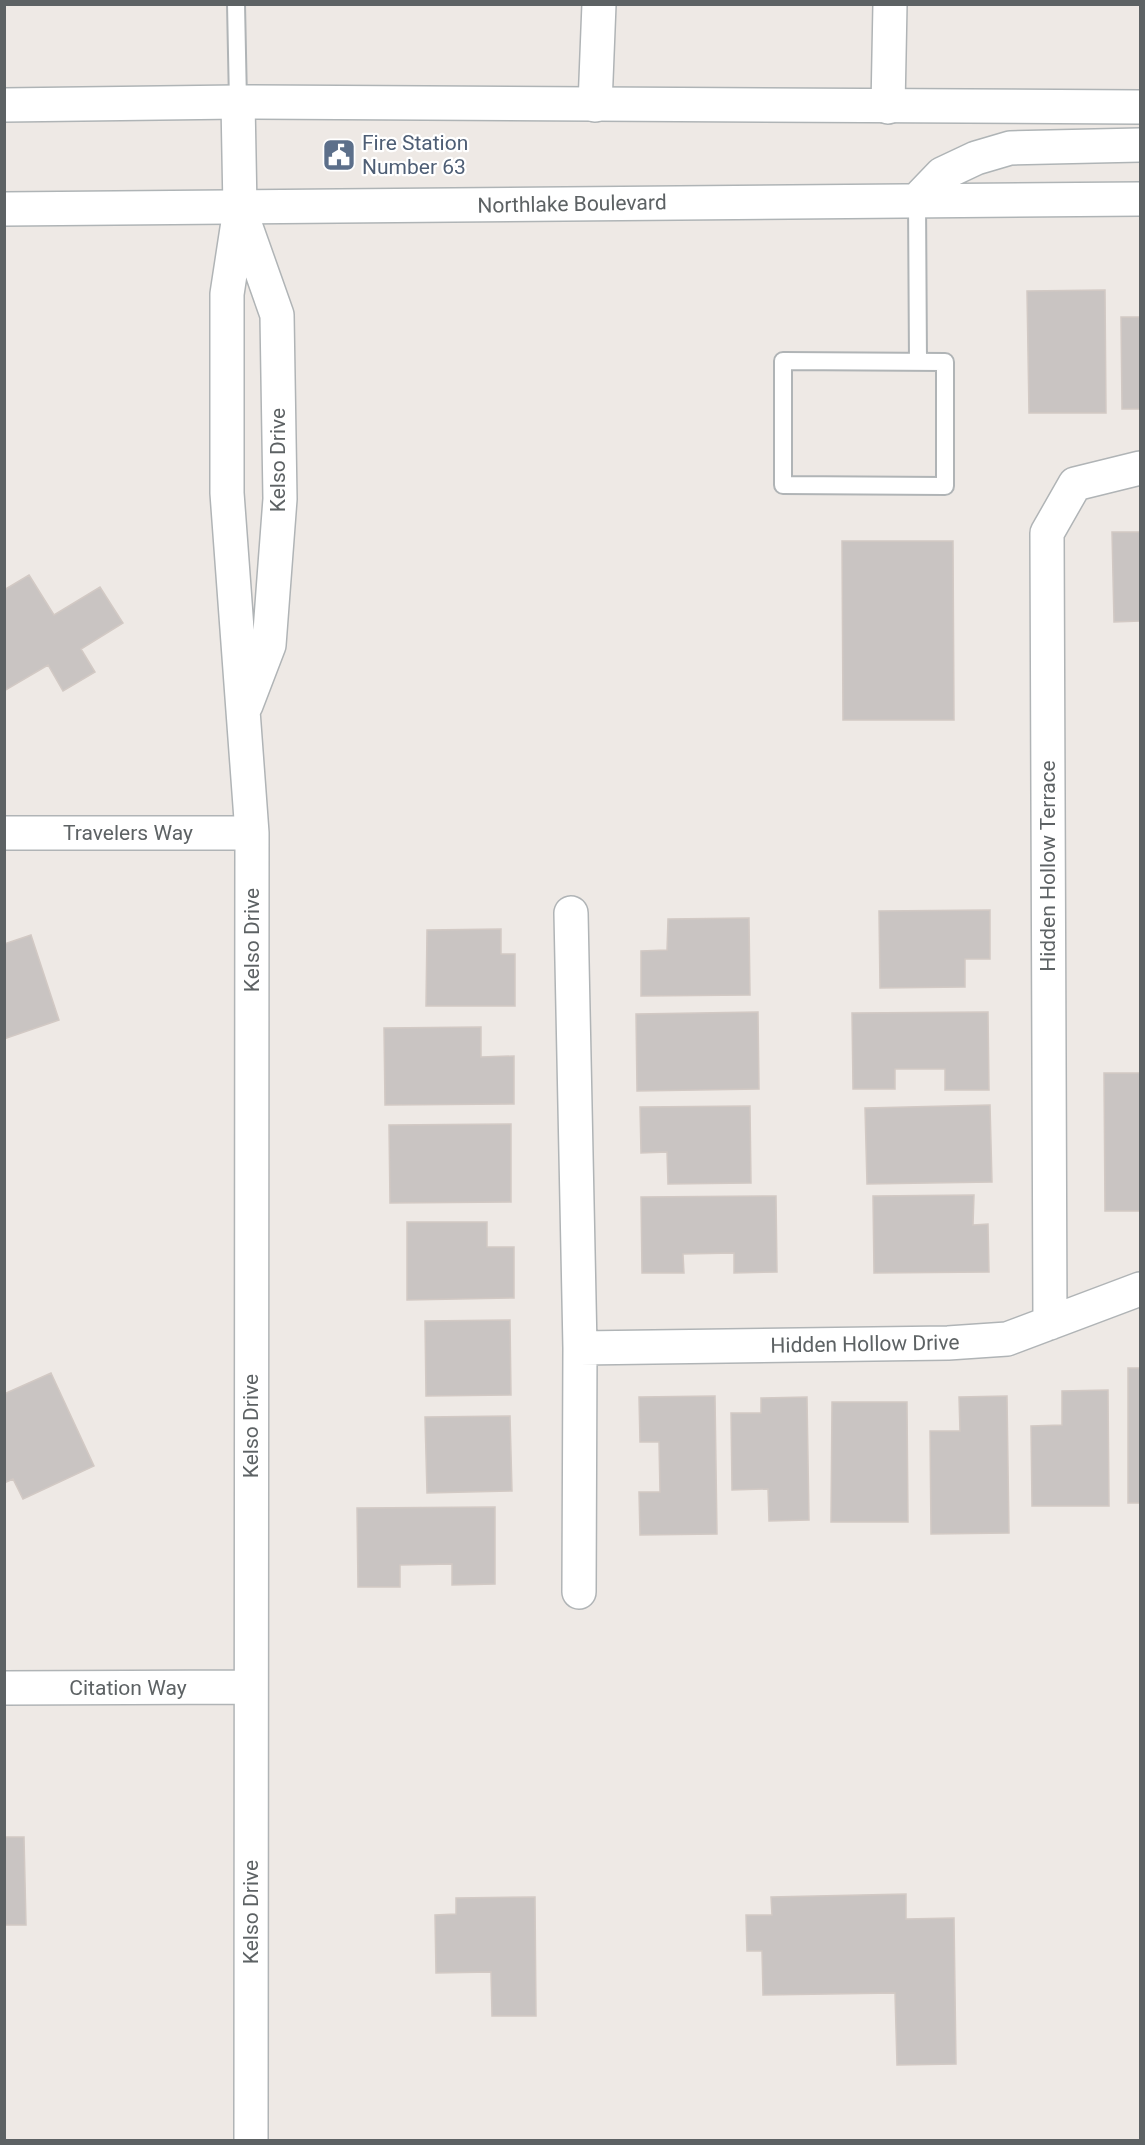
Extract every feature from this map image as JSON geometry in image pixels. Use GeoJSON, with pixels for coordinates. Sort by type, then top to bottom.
{"type":"FeatureCollection","features":[{"type":"Feature","properties":{"kind":"street"},"geometry":{"type":"LineString","coordinates":[[595,105],[598,4]]}},
{"type":"Feature","properties":{"kind":"street"},"geometry":{"type":"LineString","coordinates":[[888,107],[890,4]]}},
{"type":"Feature","properties":{"kind":"street"},"geometry":{"type":"LineString","coordinates":[[4,105],[238,102],[1140,107]]}},
{"type":"Feature","properties":{"kind":"street","name":"Kelso Drive"},"geometry":{"type":"LineString","coordinates":[[238,102],[240,209],[227,294],[227,494],[252,833],[251,2140]]}},
{"type":"Feature","properties":{"kind":"street"},"geometry":{"type":"LineString","coordinates":[[917,200],[942,174],[976,158],[1010,148],[1140,145]]}},
{"type":"Feature","properties":{"kind":"street","name":"Northlake Boulevard"},"geometry":{"type":"LineString","coordinates":[[4,209],[240,209],[1140,199]]}},
{"type":"Feature","properties":{"kind":"street","name":"Kelso Drive"},"geometry":{"type":"LineString","coordinates":[[240,209],[277,315],[280,499],[269,645],[243,712]]}},
{"type":"Feature","properties":{"kind":"street","name":"Hidden Hollow Terrace"},"geometry":{"type":"LineString","coordinates":[[1050,1323],[1047,533],[1076,484],[1140,468]]}},
{"type":"Feature","properties":{"kind":"street","name":"Travelers Way"},"geometry":{"type":"LineString","coordinates":[[4,833],[252,833]]}},
{"type":"Feature","properties":{"kind":"street"},"geometry":{"type":"LineString","coordinates":[[571,913],[580,1348],[579,1592]]}},
{"type":"Feature","properties":{"kind":"street","name":"Hidden Hollow Drive"},"geometry":{"type":"LineString","coordinates":[[580,1348],[948,1343],[1007,1339],[1140,1288]]}},
{"type":"Feature","properties":{"kind":"street","name":"Citation Way"},"geometry":{"type":"LineString","coordinates":[[4,1688],[251,1687]]}},
{"type":"Feature","properties":{"kind":"lane"},"geometry":{"type":"LineString","coordinates":[[236,4],[238,102]]}},
{"type":"Feature","properties":{"kind":"lane"},"geometry":{"type":"LineString","coordinates":[[917,200],[918,362]]}},
{"type":"Feature","properties":{"kind":"lane"},"geometry":{"type":"LineString","coordinates":[[783,361],[918,362],[945,362],[945,486],[783,485],[783,361]]}},
{"type":"Feature","properties":{"kind":"building"},"geometry":{"type":"Polygon","coordinates":[[[1105,290],[1106,413],[1029,413],[1027,291],[1105,290]]]}},
{"type":"Feature","properties":{"kind":"building"},"geometry":{"type":"Polygon","coordinates":[[[1121,317],[1140,317],[1140,409],[1122,409],[1121,317]]]}},
{"type":"Feature","properties":{"kind":"building"},"geometry":{"type":"Polygon","coordinates":[[[1112,532],[1140,532],[1140,621],[1114,622],[1112,532]]]}},
{"type":"Feature","properties":{"kind":"building"},"geometry":{"type":"Polygon","coordinates":[[[842,541],[953,541],[954,720],[843,720],[842,541]]]}},
{"type":"Feature","properties":{"kind":"building"},"geometry":{"type":"Polygon","coordinates":[[[29,575],[54,615],[100,587],[123,623],[81,649],[95,672],[63,691],[48,665],[4,691],[4,590],[29,575]]]}},
{"type":"Feature","properties":{"kind":"building"},"geometry":{"type":"Polygon","coordinates":[[[990,910],[990,959],[965,959],[965,987],[880,988],[879,911],[990,910]]]}},
{"type":"Feature","properties":{"kind":"building"},"geometry":{"type":"Polygon","coordinates":[[[749,918],[750,995],[641,996],[641,951],[667,950],[668,919],[749,918]]]}},
{"type":"Feature","properties":{"kind":"building"},"geometry":{"type":"Polygon","coordinates":[[[501,929],[501,954],[515,954],[515,1006],[426,1006],[427,930],[501,929]]]}},
{"type":"Feature","properties":{"kind":"building"},"geometry":{"type":"Polygon","coordinates":[[[31,935],[59,1020],[4,1039],[4,944],[31,935]]]}},
{"type":"Feature","properties":{"kind":"building"},"geometry":{"type":"Polygon","coordinates":[[[758,1012],[759,1089],[637,1091],[636,1014],[758,1012]]]}},
{"type":"Feature","properties":{"kind":"building"},"geometry":{"type":"Polygon","coordinates":[[[988,1012],[989,1090],[945,1090],[945,1069],[895,1069],[895,1089],[853,1089],[852,1013],[988,1012]]]}},
{"type":"Feature","properties":{"kind":"building"},"geometry":{"type":"Polygon","coordinates":[[[481,1027],[481,1057],[514,1056],[514,1104],[385,1105],[384,1028],[481,1027]]]}},
{"type":"Feature","properties":{"kind":"building"},"geometry":{"type":"Polygon","coordinates":[[[1104,1073],[1140,1073],[1140,1211],[1105,1211],[1104,1073]]]}},
{"type":"Feature","properties":{"kind":"building"},"geometry":{"type":"Polygon","coordinates":[[[990,1105],[992,1182],[867,1184],[865,1108],[990,1105]]]}},
{"type":"Feature","properties":{"kind":"building"},"geometry":{"type":"Polygon","coordinates":[[[750,1106],[751,1183],[668,1184],[667,1152],[641,1153],[640,1107],[750,1106]]]}},
{"type":"Feature","properties":{"kind":"building"},"geometry":{"type":"Polygon","coordinates":[[[511,1124],[511,1202],[390,1203],[389,1125],[511,1124]]]}},
{"type":"Feature","properties":{"kind":"building"},"geometry":{"type":"Polygon","coordinates":[[[974,1195],[973,1225],[988,1224],[989,1272],[874,1273],[873,1196],[974,1195]]]}},
{"type":"Feature","properties":{"kind":"building"},"geometry":{"type":"Polygon","coordinates":[[[776,1196],[777,1272],[734,1273],[734,1253],[683,1254],[684,1273],[642,1273],[641,1197],[776,1196]]]}},
{"type":"Feature","properties":{"kind":"building"},"geometry":{"type":"Polygon","coordinates":[[[407,1222],[487,1222],[487,1247],[514,1247],[514,1298],[407,1300],[407,1222]]]}},
{"type":"Feature","properties":{"kind":"building"},"geometry":{"type":"Polygon","coordinates":[[[510,1320],[511,1395],[426,1396],[425,1321],[510,1320]]]}},
{"type":"Feature","properties":{"kind":"building"},"geometry":{"type":"Polygon","coordinates":[[[1128,1368],[1140,1368],[1140,1503],[1128,1503],[1128,1368]]]}},
{"type":"Feature","properties":{"kind":"building"},"geometry":{"type":"Polygon","coordinates":[[[51,1373],[94,1466],[23,1499],[13,1479],[4,1483],[4,1394],[51,1373]]]}},
{"type":"Feature","properties":{"kind":"building"},"geometry":{"type":"Polygon","coordinates":[[[1108,1390],[1109,1506],[1032,1506],[1031,1426],[1062,1425],[1062,1391],[1108,1390]]]}},
{"type":"Feature","properties":{"kind":"building"},"geometry":{"type":"Polygon","coordinates":[[[715,1396],[717,1534],[640,1535],[639,1492],[660,1492],[659,1442],[640,1442],[639,1397],[715,1396]]]}},
{"type":"Feature","properties":{"kind":"building"},"geometry":{"type":"Polygon","coordinates":[[[1007,1396],[1009,1533],[931,1534],[930,1431],[960,1431],[959,1397],[1007,1396]]]}},
{"type":"Feature","properties":{"kind":"building"},"geometry":{"type":"Polygon","coordinates":[[[807,1397],[809,1520],[769,1521],[768,1489],[732,1490],[731,1413],[761,1413],[761,1398],[807,1397]]]}},
{"type":"Feature","properties":{"kind":"building"},"geometry":{"type":"Polygon","coordinates":[[[832,1402],[907,1402],[908,1522],[831,1522],[832,1402]]]}},
{"type":"Feature","properties":{"kind":"building"},"geometry":{"type":"Polygon","coordinates":[[[510,1416],[512,1491],[427,1493],[425,1417],[510,1416]]]}},
{"type":"Feature","properties":{"kind":"building"},"geometry":{"type":"Polygon","coordinates":[[[495,1507],[495,1584],[452,1585],[452,1564],[400,1565],[400,1587],[358,1587],[357,1508],[495,1507]]]}},
{"type":"Feature","properties":{"kind":"building"},"geometry":{"type":"Polygon","coordinates":[[[4,1837],[24,1837],[26,1925],[4,1925],[4,1837]]]}},
{"type":"Feature","properties":{"kind":"building"},"geometry":{"type":"Polygon","coordinates":[[[906,1894],[906,1919],[954,1918],[956,2064],[897,2065],[895,1993],[763,1995],[762,1951],[747,1951],[746,1915],[772,1915],[771,1897],[906,1894]]]}},
{"type":"Feature","properties":{"kind":"building"},"geometry":{"type":"Polygon","coordinates":[[[535,1897],[536,2016],[492,2016],[491,1972],[436,1973],[435,1915],[456,1914],[456,1898],[535,1897]]]}},
{"type":"Feature","properties":{"kind":"place","name":"Fire Station Number 63"},"geometry":{"type":"Point","coordinates":[339,155]}}]}
